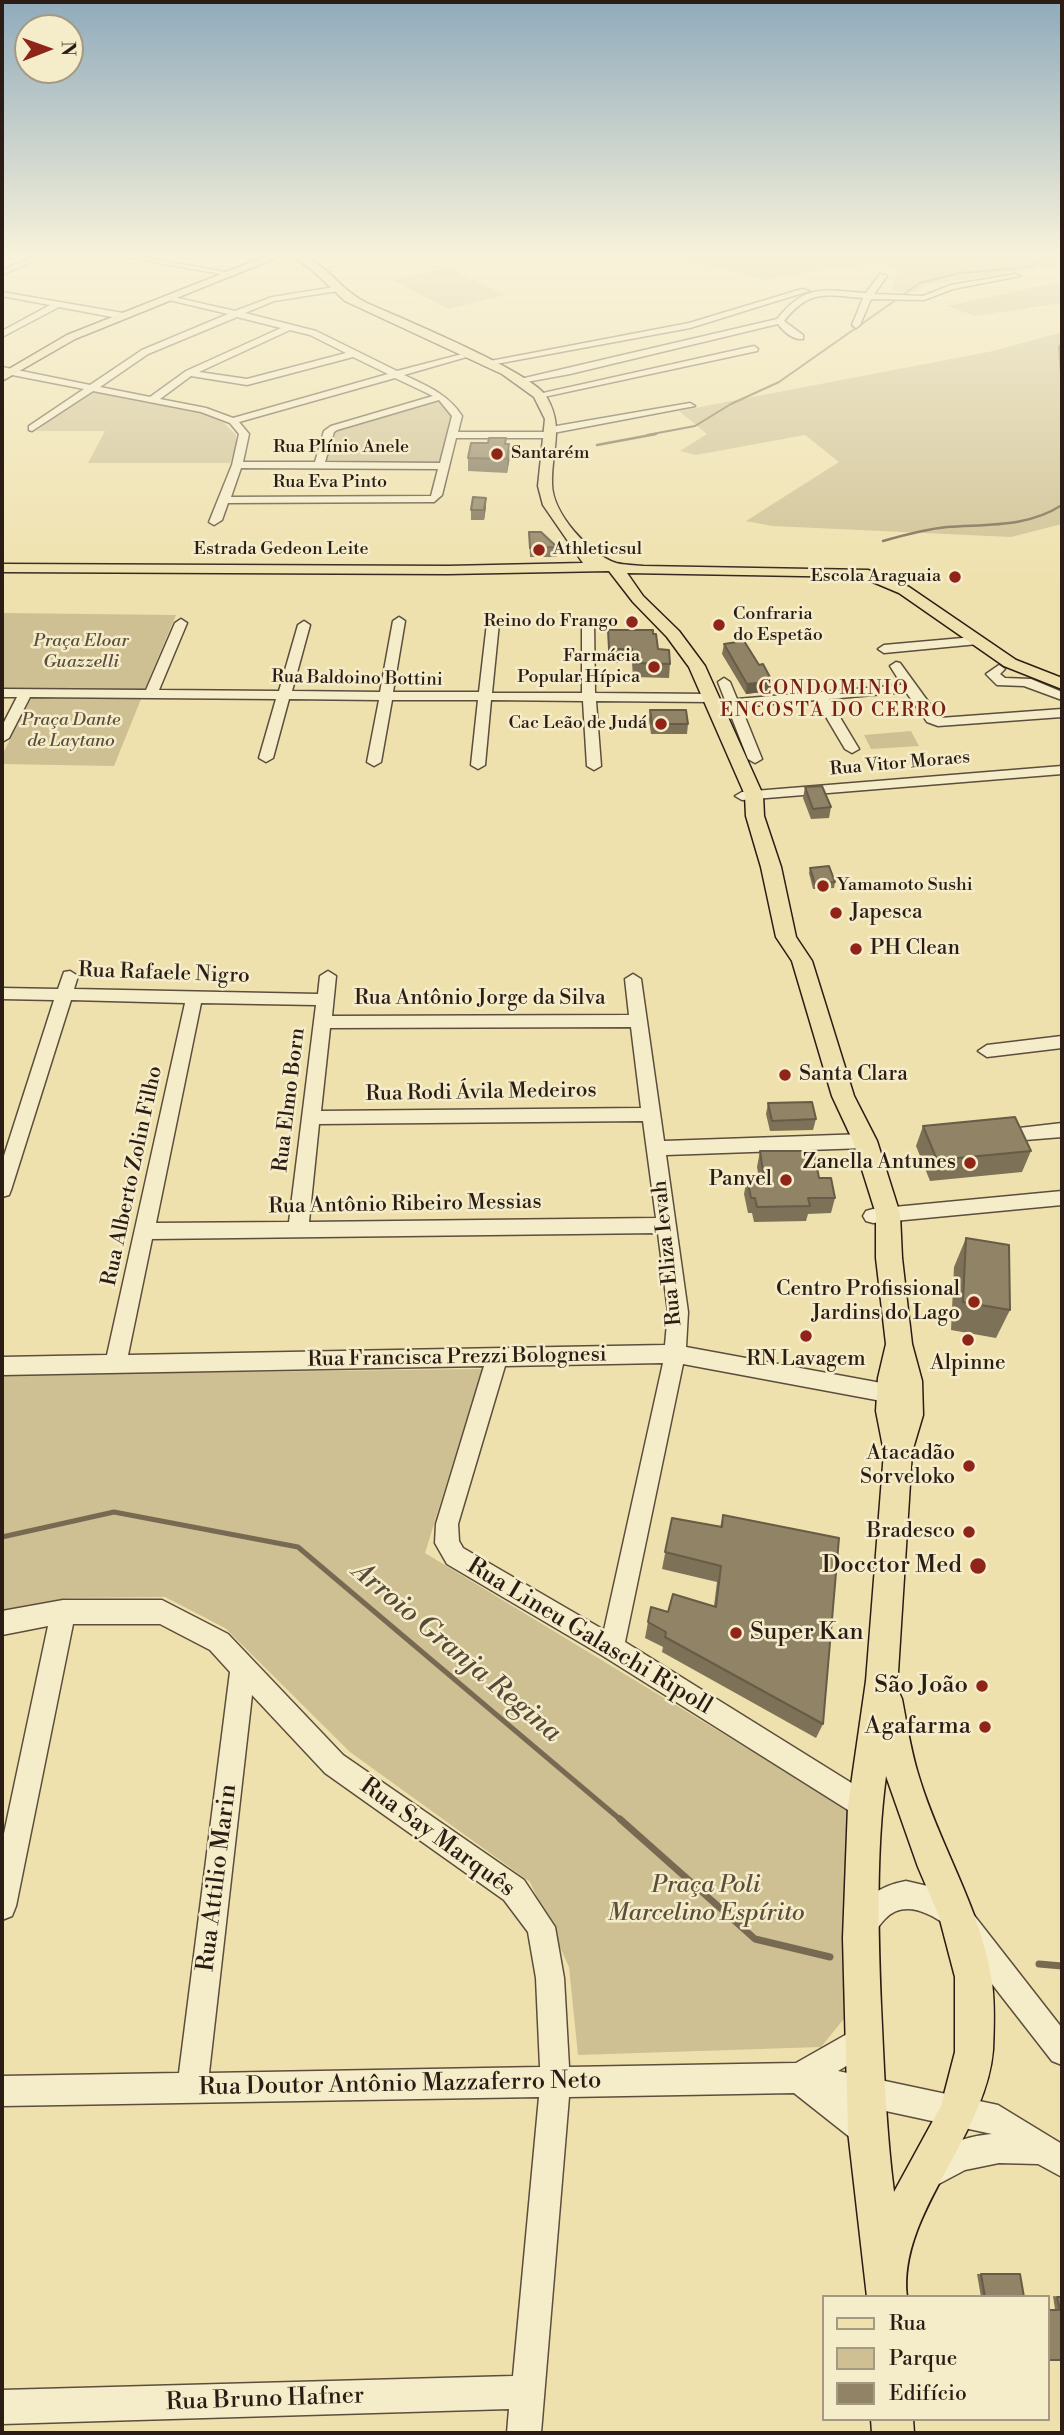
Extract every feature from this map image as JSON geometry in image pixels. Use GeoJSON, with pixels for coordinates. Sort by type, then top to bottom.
{"type":"FeatureCollection","features":[{"type":"Feature","properties":{"kind":"main road"},"geometry":{"type":"LineString","coordinates":[[493,367],[521,380],[539,395],[551,419],[545,486],[555,513],[596,572],[638,600],[673,634],[684,652],[685,667],[708,700],[748,796],[782,899],[786,937],[802,961],[880,1215],[889,1258],[899,1344],[909,1381],[890,1411],[898,1452],[882,1681],[864,1806],[861,1938],[864,2092],[886,2287]]}},
{"type":"Feature","properties":{"kind":"main road"},"geometry":{"type":"LineString","coordinates":[[579,545],[618,571],[638,600]]}},
{"type":"Feature","properties":{"kind":"main road","name":"Estrada Gedeon Leite"},"geometry":{"type":"LineString","coordinates":[[2,568],[560,569],[596,572],[643,570],[863,573],[904,590],[974,641],[1010,663],[1062,684]]}},
{"type":"Feature","properties":{"kind":"main road"},"geometry":{"type":"LineString","coordinates":[[882,1681],[902,1776],[935,1867],[956,1915],[973,1977],[974,2052],[958,2112],[898,2224],[886,2287]]}},
{"type":"Feature","properties":{"kind":"street"},"geometry":{"type":"LineString","coordinates":[[32,428],[122,367]]}},
{"type":"Feature","properties":{"kind":"street"},"geometry":{"type":"LineString","coordinates":[[152,400],[189,373],[203,367]]}},
{"type":"Feature","properties":{"kind":"street"},"geometry":{"type":"LineString","coordinates":[[189,373],[247,382],[305,367]]}},
{"type":"Feature","properties":{"kind":"street"},"geometry":{"type":"LineString","coordinates":[[379,367],[441,397],[451,406],[457,416],[444,466]]}},
{"type":"Feature","properties":{"kind":"street"},"geometry":{"type":"LineString","coordinates":[[233,421],[424,367]]}},
{"type":"Feature","properties":{"kind":"street"},"geometry":{"type":"LineString","coordinates":[[521,380],[587,367]]}},
{"type":"Feature","properties":{"kind":"street"},"geometry":{"type":"LineString","coordinates":[[539,395],[672,367]]}},
{"type":"Feature","properties":{"kind":"street"},"geometry":{"type":"LineString","coordinates":[[5,374],[89,387],[204,410],[233,421],[243,434],[237,465],[214,522]]}},
{"type":"Feature","properties":{"kind":"street"},"geometry":{"type":"LineString","coordinates":[[319,466],[329,430],[441,397]]}},
{"type":"Feature","properties":{"kind":"street"},"geometry":{"type":"LineString","coordinates":[[452,435],[551,432],[690,407]]}},
{"type":"Feature","properties":{"kind":"street","name":"Rua Plínio Anele"},"geometry":{"type":"LineString","coordinates":[[237,465],[444,466]]}},
{"type":"Feature","properties":{"kind":"street","name":"Rua Eva Pinto"},"geometry":{"type":"LineString","coordinates":[[225,500],[434,499],[438,495],[444,466]]}},
{"type":"Feature","properties":{"kind":"street"},"geometry":{"type":"LineString","coordinates":[[374,762],[399,621]]}},
{"type":"Feature","properties":{"kind":"street"},"geometry":{"type":"LineString","coordinates":[[151,694],[181,623]]}},
{"type":"Feature","properties":{"kind":"street"},"geometry":{"type":"LineString","coordinates":[[588,623],[589,698],[594,766]]}},
{"type":"Feature","properties":{"kind":"street"},"geometry":{"type":"LineString","coordinates":[[478,765],[493,624]]}},
{"type":"Feature","properties":{"kind":"street"},"geometry":{"type":"LineString","coordinates":[[266,758],[304,625]]}},
{"type":"Feature","properties":{"kind":"street"},"geometry":{"type":"LineString","coordinates":[[884,649],[974,641]]}},
{"type":"Feature","properties":{"kind":"street"},"geometry":{"type":"LineString","coordinates":[[895,666],[932,719],[939,722],[1062,713]]}},
{"type":"Feature","properties":{"kind":"street"},"geometry":{"type":"LineString","coordinates":[[999,669],[992,674],[1002,682],[1026,682],[1062,695]]}},
{"type":"Feature","properties":{"kind":"street"},"geometry":{"type":"LineString","coordinates":[[724,682],[755,759]]}},
{"type":"Feature","properties":{"kind":"street","name":"Rua Baldoino Bottini"},"geometry":{"type":"LineString","coordinates":[[2,693],[589,698],[708,700],[733,703],[910,688]]}},
{"type":"Feature","properties":{"kind":"street"},"geometry":{"type":"LineString","coordinates":[[2,738],[26,693]]}},
{"type":"Feature","properties":{"kind":"street"},"geometry":{"type":"LineString","coordinates":[[820,695],[852,749]]}},
{"type":"Feature","properties":{"kind":"street","name":"Rua Vitor Moraes"},"geometry":{"type":"LineString","coordinates":[[748,796],[1062,770]]}},
{"type":"Feature","properties":{"kind":"street","name":"Rua Elmo Born"},"geometry":{"type":"LineString","coordinates":[[298,1229],[328,976]]}},
{"type":"Feature","properties":{"kind":"street","name":"Rua Eliza Ievah"},"geometry":{"type":"LineString","coordinates":[[611,1648],[675,1354],[678,1312],[633,979]]}},
{"type":"Feature","properties":{"kind":"street"},"geometry":{"type":"LineString","coordinates":[[2,1190],[68,985]]}},
{"type":"Feature","properties":{"kind":"street","name":"Rua Rafaele Nigro"},"geometry":{"type":"LineString","coordinates":[[2,993],[68,985],[194,998],[325,1000]]}},
{"type":"Feature","properties":{"kind":"street","name":"Rua Alberto Zolin Filho"},"geometry":{"type":"LineString","coordinates":[[117,1364],[194,998]]}},
{"type":"Feature","properties":{"kind":"street","name":"Rua Antônio Jorge da Silva"},"geometry":{"type":"LineString","coordinates":[[323,1022],[638,1021]]}},
{"type":"Feature","properties":{"kind":"street"},"geometry":{"type":"LineString","coordinates":[[987,1051],[1062,1042]]}},
{"type":"Feature","properties":{"kind":"street","name":"Rua Rodi Ávila Medeiros"},"geometry":{"type":"LineString","coordinates":[[311,1118],[651,1114]]}},
{"type":"Feature","properties":{"kind":"street"},"geometry":{"type":"LineString","coordinates":[[1025,1133],[1062,1130]]}},
{"type":"Feature","properties":{"kind":"street"},"geometry":{"type":"LineString","coordinates":[[656,1148],[857,1142]]}},
{"type":"Feature","properties":{"kind":"street"},"geometry":{"type":"LineString","coordinates":[[880,1215],[1062,1198]]}},
{"type":"Feature","properties":{"kind":"street","name":"Rua Antônio Ribeiro Messias"},"geometry":{"type":"LineString","coordinates":[[145,1231],[667,1225]]}},
{"type":"Feature","properties":{"kind":"street","name":"Rua Francisca Prezzi Bolognesi"},"geometry":{"type":"LineString","coordinates":[[2,1366],[675,1354],[900,1395]]}},
{"type":"Feature","properties":{"kind":"street","name":"Rua Lineu Galaschi Ripoll"},"geometry":{"type":"LineString","coordinates":[[497,1357],[447,1524],[447,1543],[455,1556],[611,1648],[864,1806]]}},
{"type":"Feature","properties":{"kind":"street"},"geometry":{"type":"LineString","coordinates":[[2,1906],[64,1612]]}},
{"type":"Feature","properties":{"kind":"street","name":"Rua Say Marquês"},"geometry":{"type":"LineString","coordinates":[[2,1623],[64,1612],[162,1612],[219,1642],[334,1764],[514,1889],[541,1927],[550,1978],[555,2082],[524,2433]]}},
{"type":"Feature","properties":{"kind":"street","name":"Rua Attilio Marin"},"geometry":{"type":"LineString","coordinates":[[192,2088],[243,1668]]}},
{"type":"Feature","properties":{"kind":"street"},"geometry":{"type":"LineString","coordinates":[[861,1938],[867,1920],[877,1906],[891,1897],[908,1894],[926,1896],[944,1905],[956,1915],[1062,2051]]}},
{"type":"Feature","properties":{"kind":"street","name":"Rua Doutor Antônio Mazzaferro Neto"},"geometry":{"type":"LineString","coordinates":[[799,2078],[863,2040]]}},
{"type":"Feature","properties":{"kind":"street"},"geometry":{"type":"LineString","coordinates":[[799,2078],[867,2132]]}},
{"type":"Feature","properties":{"kind":"street","name":"Rua Doutor Antônio Mazzaferro Neto"},"geometry":{"type":"LineString","coordinates":[[2,2091],[799,2078],[998,2120],[1053,2155]]}},
{"type":"Feature","properties":{"kind":"street"},"geometry":{"type":"LineString","coordinates":[[919,2183],[952,2158],[996,2147],[1053,2155]]}},
{"type":"Feature","properties":{"kind":"street","name":"Rua Bruno Hafner"},"geometry":{"type":"LineString","coordinates":[[2,2407],[528,2392]]}},
{"type":"Feature","properties":{"kind":"green space"},"geometry":{"type":"Polygon","coordinates":[[[911,367],[1062,367],[1062,524],[1011,537],[772,526],[746,521],[839,462],[805,435],[696,455],[680,451],[707,434],[679,411],[911,367]]]}},
{"type":"Feature","properties":{"kind":"green space"},"geometry":{"type":"Polygon","coordinates":[[[93,391],[199,412],[224,423],[236,435],[236,447],[230,463],[88,463],[105,431],[36,431],[93,391]]]}},
{"type":"Feature","properties":{"kind":"green space"},"geometry":{"type":"Polygon","coordinates":[[[440,400],[452,417],[440,465],[324,464],[333,432],[440,400]]]}},
{"type":"Feature","properties":{"kind":"green space","name":"Praça Eloar Guazzelli"},"geometry":{"type":"Polygon","coordinates":[[[2,613],[176,615],[144,691],[2,689],[2,613]]]}},
{"type":"Feature","properties":{"kind":"green space","name":"Praça Dante de Laytano"},"geometry":{"type":"Polygon","coordinates":[[[32,697],[141,699],[114,766],[2,764],[2,755],[32,697]]]}},
{"type":"Feature","properties":{"kind":"green space"},"geometry":{"type":"Polygon","coordinates":[[[911,731],[919,746],[871,749],[864,735],[911,731]]]}},
{"type":"Feature","properties":{"kind":"green space","name":"Praça Poli Marcelino Espírito"},"geometry":{"type":"Polygon","coordinates":[[[482,1369],[425,1553],[857,1815],[856,2004],[821,2047],[578,2055],[569,1967],[530,1882],[350,1752],[225,1628],[165,1597],[67,1598],[2,1611],[2,1375],[482,1369]]]}},
{"type":"Feature","properties":{"kind":"building"},"geometry":{"type":"Polygon","coordinates":[[[489,438],[506,438],[505,444],[509,444],[507,459],[468,458],[471,443],[488,443],[489,438]]]}},
{"type":"Feature","properties":{"kind":"building"},"geometry":{"type":"Polygon","coordinates":[[[473,497],[486,498],[484,510],[471,510],[473,497]]]}},
{"type":"Feature","properties":{"kind":"building"},"geometry":{"type":"Polygon","coordinates":[[[529,532],[541,532],[557,547],[530,548],[529,532]]]}},
{"type":"Feature","properties":{"kind":"building"},"geometry":{"type":"Polygon","coordinates":[[[608,630],[653,630],[658,649],[669,650],[670,664],[634,663],[632,649],[609,649],[608,630]]]}},
{"type":"Feature","properties":{"kind":"building"},"geometry":{"type":"Polygon","coordinates":[[[744,641],[759,665],[763,664],[772,681],[747,684],[724,644],[744,641]]]}},
{"type":"Feature","properties":{"kind":"building"},"geometry":{"type":"Polygon","coordinates":[[[650,710],[686,710],[688,724],[652,724],[650,710]]]}},
{"type":"Feature","properties":{"kind":"building"},"geometry":{"type":"Polygon","coordinates":[[[822,786],[831,807],[813,809],[805,787],[822,786]]]}},
{"type":"Feature","properties":{"kind":"building"},"geometry":{"type":"Polygon","coordinates":[[[829,866],[835,882],[815,884],[810,868],[829,866]]]}},
{"type":"Feature","properties":{"kind":"building"},"geometry":{"type":"Polygon","coordinates":[[[812,1102],[816,1119],[772,1121],[768,1103],[812,1102]]]}},
{"type":"Feature","properties":{"kind":"building"},"geometry":{"type":"Polygon","coordinates":[[[1015,1117],[1031,1151],[937,1160],[923,1126],[1015,1117]]]}},
{"type":"Feature","properties":{"kind":"building"},"geometry":{"type":"Polygon","coordinates":[[[760,1151],[814,1151],[819,1178],[831,1178],[835,1198],[808,1198],[810,1206],[757,1207],[755,1198],[751,1198],[747,1178],[764,1178],[760,1151]]]}},
{"type":"Feature","properties":{"kind":"building"},"geometry":{"type":"Polygon","coordinates":[[[966,1238],[1009,1245],[1010,1310],[963,1302],[966,1238]]]}},
{"type":"Feature","properties":{"kind":"building","name":"Super Kan"},"geometry":{"type":"Polygon","coordinates":[[[723,1515],[839,1538],[823,1724],[665,1637],[666,1632],[648,1622],[651,1607],[668,1612],[673,1594],[716,1607],[721,1566],[665,1552],[672,1518],[722,1527],[723,1515]]]}},
{"type":"Feature","properties":{"kind":"building"},"geometry":{"type":"Polygon","coordinates":[[[981,2274],[1020,2274],[1024,2295],[985,2295],[981,2274]]]}},
{"type":"Feature","properties":{"kind":"building"},"geometry":{"type":"Polygon","coordinates":[[[1057,2297],[1062,2297],[1062,2360],[1050,2360],[1050,2310],[1060,2310],[1057,2297]]]}},
{"type":"Feature","properties":{"kind":"waterway"},"geometry":{"type":"LineString","coordinates":[[647,435],[695,426],[731,404],[779,382],[801,367]]}},
{"type":"Feature","properties":{"kind":"waterway"},"geometry":{"type":"LineString","coordinates":[[1060,367],[1062,389]]}},
{"type":"Feature","properties":{"kind":"waterway"},"geometry":{"type":"LineString","coordinates":[[597,445],[656,434]]}},
{"type":"Feature","properties":{"kind":"waterway"},"geometry":{"type":"LineString","coordinates":[[883,541],[939,528],[1020,521],[1034,518],[1062,505]]}},
{"type":"Feature","properties":{"kind":"waterway","name":"Arroio Granja Regina"},"geometry":{"type":"LineString","coordinates":[[2,1537],[114,1512],[298,1547],[622,1821]]}},
{"type":"Feature","properties":{"kind":"waterway","name":"Arroio Granja Regina"},"geometry":{"type":"LineString","coordinates":[[620,1819],[755,1939],[830,1957]]}},
{"type":"Feature","properties":{"kind":"waterway","name":"Arroio Granja Regina"},"geometry":{"type":"LineString","coordinates":[[1039,1964],[1062,1966]]}},
{"type":"Feature","properties":{"kind":"place","name":"Santarém"},"geometry":{"type":"Point","coordinates":[497,454]}},
{"type":"Feature","properties":{"kind":"place","name":"Athleticsul"},"geometry":{"type":"Point","coordinates":[539,550]}},
{"type":"Feature","properties":{"kind":"place","name":"Escola Araguaia"},"geometry":{"type":"Point","coordinates":[955,577]}},
{"type":"Feature","properties":{"kind":"place","name":"Reino do Frango"},"geometry":{"type":"Point","coordinates":[632,622]}},
{"type":"Feature","properties":{"kind":"place","name":"Confraria do Espetão"},"geometry":{"type":"Point","coordinates":[719,625]}},
{"type":"Feature","properties":{"kind":"place","name":"Farmácia Popular Hípica"},"geometry":{"type":"Point","coordinates":[654,667]}},
{"type":"Feature","properties":{"kind":"place","name":"Cac Leão de Judá"},"geometry":{"type":"Point","coordinates":[661,724]}},
{"type":"Feature","properties":{"kind":"place","name":"Yamamoto Sushi"},"geometry":{"type":"Point","coordinates":[823,886]}},
{"type":"Feature","properties":{"kind":"place","name":"Japesca"},"geometry":{"type":"Point","coordinates":[836,913]}},
{"type":"Feature","properties":{"kind":"place","name":"PH Clean"},"geometry":{"type":"Point","coordinates":[856,949]}},
{"type":"Feature","properties":{"kind":"place","name":"Santa Clara"},"geometry":{"type":"Point","coordinates":[785,1075]}},
{"type":"Feature","properties":{"kind":"place","name":"Zanella Antunes"},"geometry":{"type":"Point","coordinates":[970,1163]}},
{"type":"Feature","properties":{"kind":"place","name":"Panvel"},"geometry":{"type":"Point","coordinates":[786,1180]}},
{"type":"Feature","properties":{"kind":"place","name":"Centro Profissional Jardins do Lago"},"geometry":{"type":"Point","coordinates":[974,1302]}},
{"type":"Feature","properties":{"kind":"place","name":"RN Lavagem"},"geometry":{"type":"Point","coordinates":[806,1336]}},
{"type":"Feature","properties":{"kind":"place","name":"Alpinne"},"geometry":{"type":"Point","coordinates":[968,1340]}},
{"type":"Feature","properties":{"kind":"place","name":"Atacadão Sorveloko"},"geometry":{"type":"Point","coordinates":[969,1466]}},
{"type":"Feature","properties":{"kind":"place","name":"Bradesco"},"geometry":{"type":"Point","coordinates":[969,1532]}},
{"type":"Feature","properties":{"kind":"place","name":"Docctor Med"},"geometry":{"type":"Point","coordinates":[978,1566]}},
{"type":"Feature","properties":{"kind":"place","name":"Super Kan"},"geometry":{"type":"Point","coordinates":[736,1633]}},
{"type":"Feature","properties":{"kind":"place","name":"São João"},"geometry":{"type":"Point","coordinates":[982,1686]}},
{"type":"Feature","properties":{"kind":"place","name":"Agafarma"},"geometry":{"type":"Point","coordinates":[985,1727]}},
{"type":"Feature","properties":{"kind":"district","name":"CONDOMINIO ENCOSTA DO CERRO"},"geometry":{"type":"Point","coordinates":[834,700]}}]}
